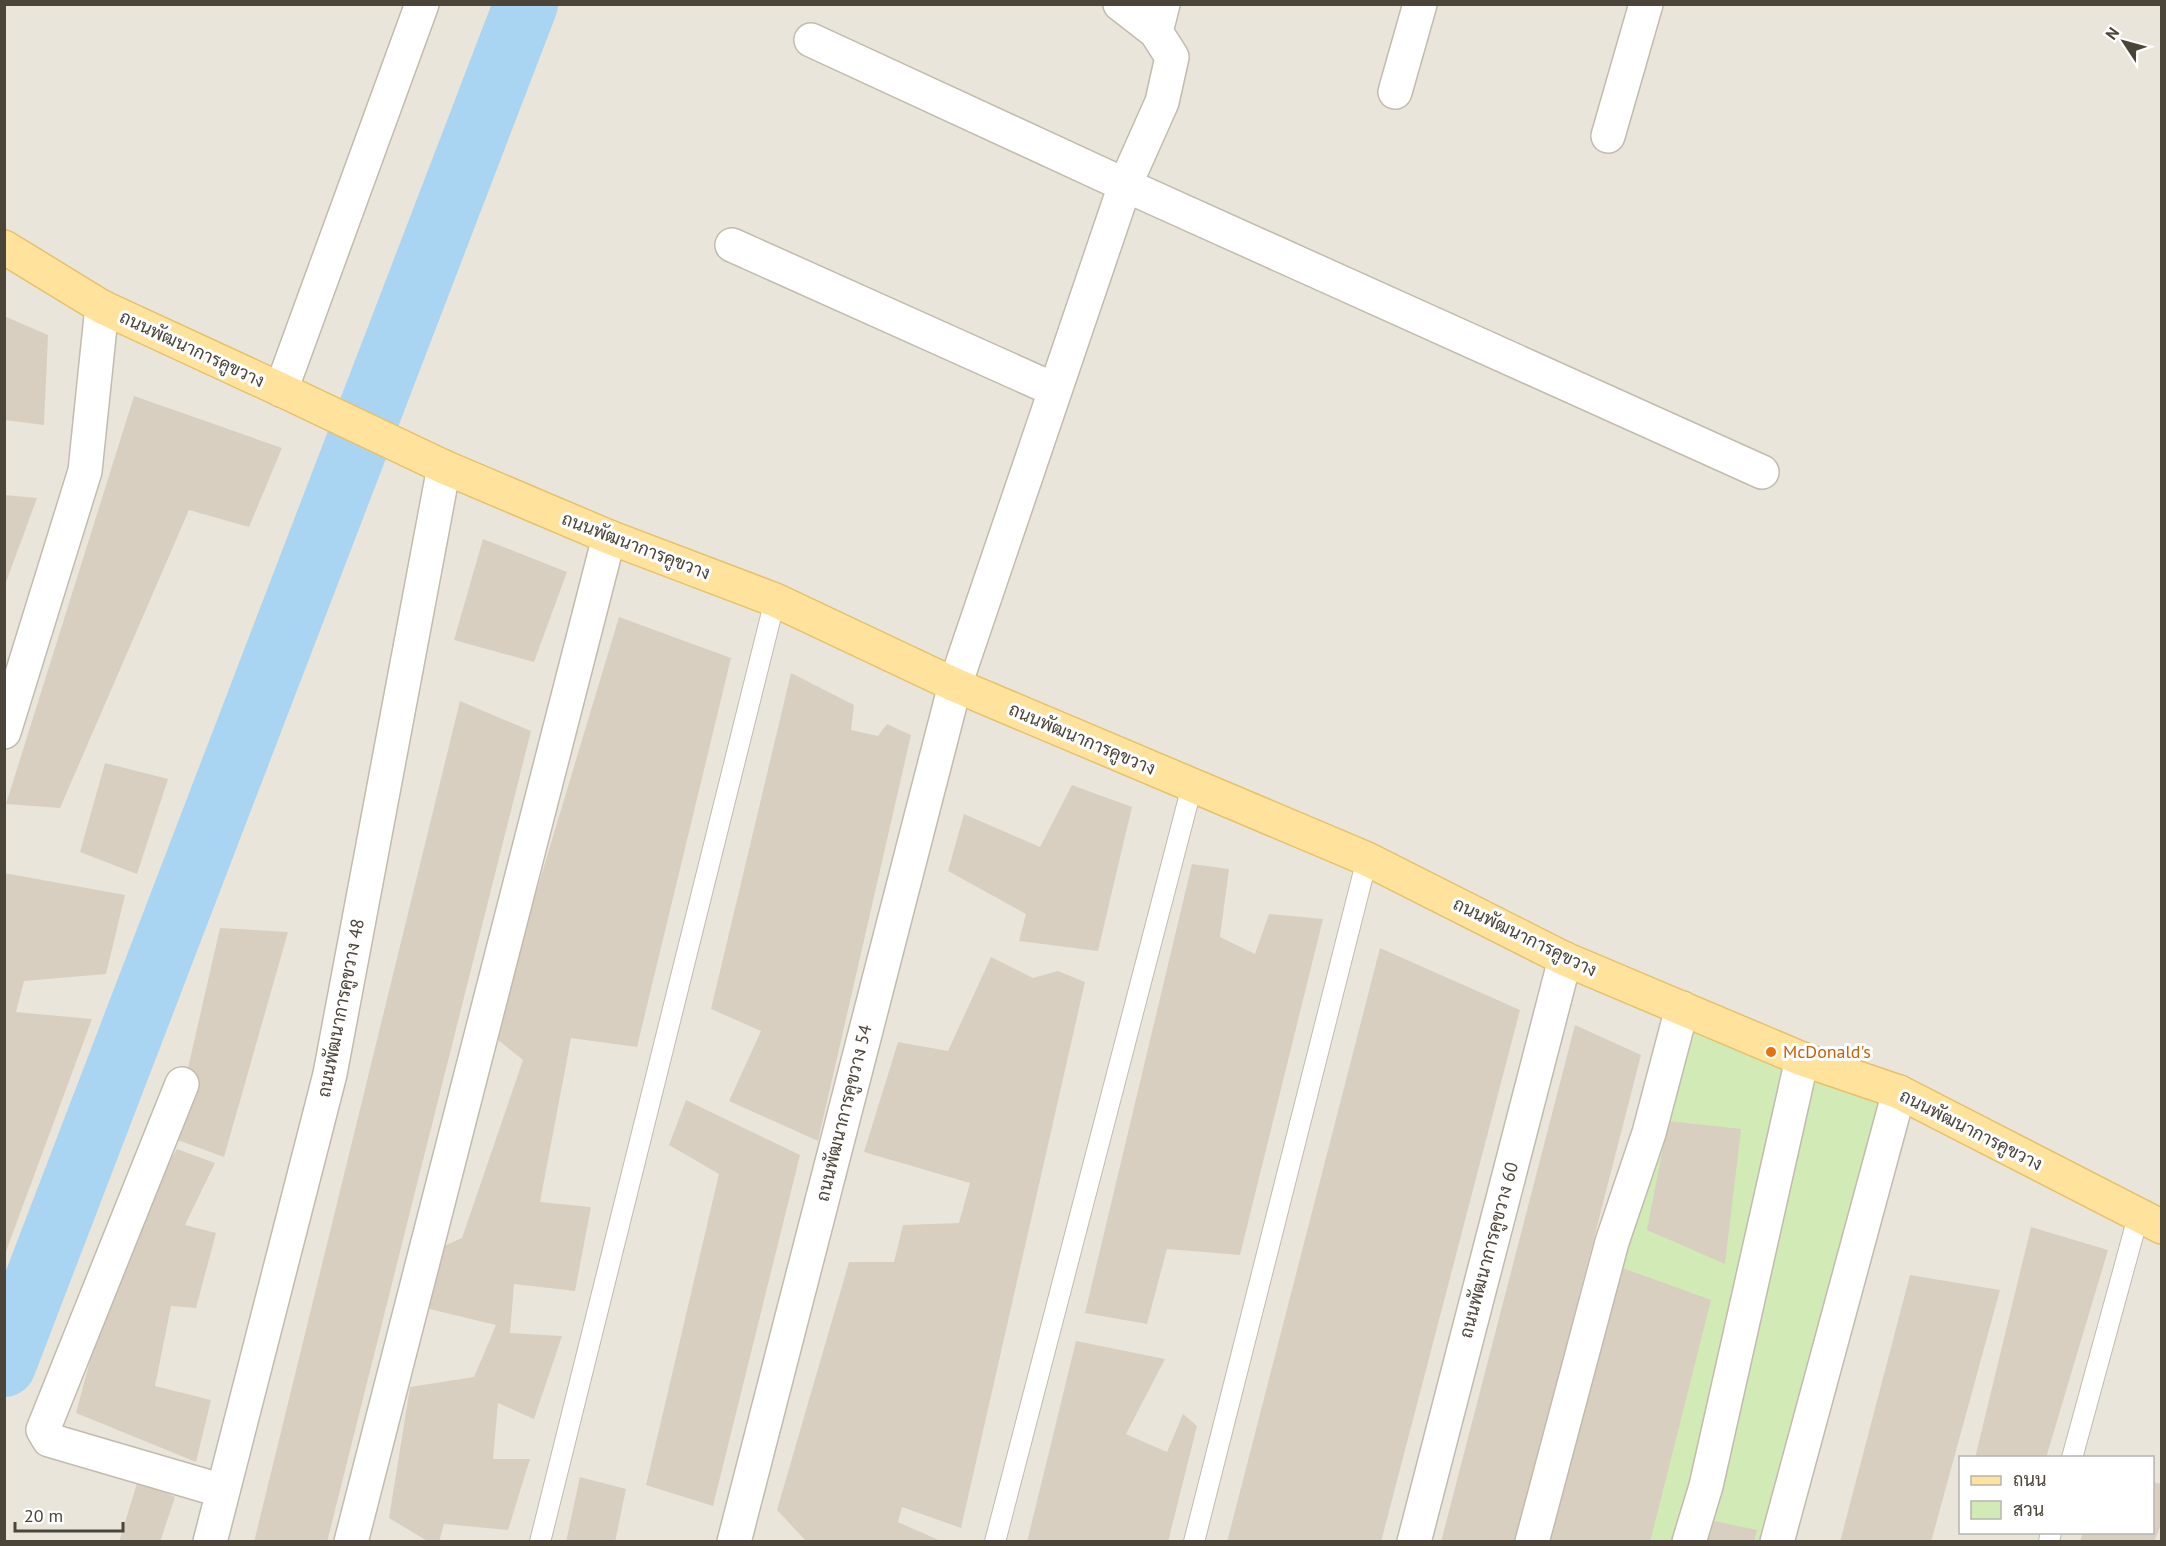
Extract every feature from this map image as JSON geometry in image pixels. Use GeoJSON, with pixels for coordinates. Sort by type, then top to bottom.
{"type":"FeatureCollection","features":[{"type":"Feature","properties":{"kind":"main road","name":"ถนนพัฒนาการคูขวาง"},"geometry":{"type":"LineString","coordinates":[[4,247],[102,307],[444,467],[609,537],[775,600],[955,685],[1367,859],[1565,959],[1802,1059],[1899,1092],[2150,1222]]}},
{"type":"Feature","properties":{"kind":"street"},"geometry":{"type":"LineString","coordinates":[[285,391],[422,4]]}},
{"type":"Feature","properties":{"kind":"street","name":"ถนนพัฒนาการคูขวาง 54"},"geometry":{"type":"LineString","coordinates":[[734,1542],[955,685],[1125,185],[1162,102],[1172,57],[1160,18],[1120,4]]}},
{"type":"Feature","properties":{"kind":"street"},"geometry":{"type":"LineString","coordinates":[[1395,92],[1420,4]]}},
{"type":"Feature","properties":{"kind":"street"},"geometry":{"type":"LineString","coordinates":[[1608,136],[1646,4]]}},
{"type":"Feature","properties":{"kind":"street"},"geometry":{"type":"LineString","coordinates":[[811,40],[1125,185],[1762,472]]}},
{"type":"Feature","properties":{"kind":"street"},"geometry":{"type":"LineString","coordinates":[[732,245],[1055,390]]}},
{"type":"Feature","properties":{"kind":"street"},"geometry":{"type":"LineString","coordinates":[[4,732],[85,471],[102,307]]}},
{"type":"Feature","properties":{"kind":"street","name":"ถนนพัฒนาการคูขวาง 48"},"geometry":{"type":"LineString","coordinates":[[210,1542],[330,1074],[444,467]]}},
{"type":"Feature","properties":{"kind":"street"},"geometry":{"type":"LineString","coordinates":[[351,1542],[609,537]]}},
{"type":"Feature","properties":{"kind":"street","name":"ถนนพัฒนาการคูขวาง 60"},"geometry":{"type":"LineString","coordinates":[[1414,1542],[1565,959]]}},
{"type":"Feature","properties":{"kind":"street"},"geometry":{"type":"LineString","coordinates":[[1532,1542],[1612,1242],[1649,1133],[1682,1008]]}},
{"type":"Feature","properties":{"kind":"street"},"geometry":{"type":"LineString","coordinates":[[1689,1542],[1706,1486],[1802,1059]]}},
{"type":"Feature","properties":{"kind":"street"},"geometry":{"type":"LineString","coordinates":[[182,1084],[43,1430],[49,1440],[224,1491]]}},
{"type":"Feature","properties":{"kind":"street"},"geometry":{"type":"LineString","coordinates":[[1777,1542],[1899,1092]]}},
{"type":"Feature","properties":{"kind":"lane"},"geometry":{"type":"LineString","coordinates":[[540,1542],[775,600]]}},
{"type":"Feature","properties":{"kind":"lane"},"geometry":{"type":"LineString","coordinates":[[995,1542],[1192,786]]}},
{"type":"Feature","properties":{"kind":"lane"},"geometry":{"type":"LineString","coordinates":[[1194,1542],[1367,859]]}},
{"type":"Feature","properties":{"kind":"lane"},"geometry":{"type":"LineString","coordinates":[[2073,1456],[2150,1222]]}},
{"type":"Feature","properties":{"kind":"shaded area"},"geometry":{"type":"Polygon","coordinates":[[[5,5],[2161,5],[2161,1541],[5,1542],[5,5]]]}},
{"type":"Feature","properties":{"kind":"green space"},"geometry":{"type":"Polygon","coordinates":[[[1682,1008],[1899,1092],[1777,1541],[1526,1542],[1682,1008]]]}},
{"type":"Feature","properties":{"kind":"building"},"geometry":{"type":"Polygon","coordinates":[[[4,316],[48,335],[44,425],[4,420],[4,316]]]}},
{"type":"Feature","properties":{"kind":"building"},"geometry":{"type":"Polygon","coordinates":[[[134,396],[282,448],[249,527],[189,510],[60,808],[6,804],[134,396]]]}},
{"type":"Feature","properties":{"kind":"building"},"geometry":{"type":"Polygon","coordinates":[[[4,495],[37,498],[5,585],[4,585],[4,495]]]}},
{"type":"Feature","properties":{"kind":"building"},"geometry":{"type":"Polygon","coordinates":[[[483,539],[567,572],[534,662],[454,640],[483,539]]]}},
{"type":"Feature","properties":{"kind":"building"},"geometry":{"type":"Polygon","coordinates":[[[619,617],[731,658],[637,1047],[571,1038],[540,1202],[591,1207],[575,1291],[514,1284],[510,1333],[562,1336],[534,1419],[498,1403],[493,1459],[530,1459],[508,1530],[444,1524],[439,1542],[429,1542],[389,1518],[410,1387],[474,1377],[496,1325],[417,1306],[444,1246],[462,1238],[523,1060],[493,1036],[619,617]]]}},
{"type":"Feature","properties":{"kind":"building"},"geometry":{"type":"Polygon","coordinates":[[[791,673],[854,705],[851,730],[878,736],[887,724],[911,735],[818,1141],[729,1101],[761,1031],[711,1009],[791,673]]]}},
{"type":"Feature","properties":{"kind":"building"},"geometry":{"type":"Polygon","coordinates":[[[460,701],[531,731],[327,1542],[254,1542],[460,701]]]}},
{"type":"Feature","properties":{"kind":"building"},"geometry":{"type":"Polygon","coordinates":[[[105,763],[168,779],[137,874],[80,852],[105,763]]]}},
{"type":"Feature","properties":{"kind":"building"},"geometry":{"type":"Polygon","coordinates":[[[1072,785],[1132,807],[1098,951],[1019,941],[1026,914],[948,871],[964,814],[1040,847],[1072,785]]]}},
{"type":"Feature","properties":{"kind":"building"},"geometry":{"type":"Polygon","coordinates":[[[1192,864],[1229,869],[1220,937],[1255,954],[1269,914],[1323,919],[1240,1255],[1167,1249],[1147,1324],[1085,1313],[1192,864]]]}},
{"type":"Feature","properties":{"kind":"building"},"geometry":{"type":"Polygon","coordinates":[[[4,873],[125,895],[106,974],[24,981],[16,1012],[92,1019],[5,1254],[4,873]]]}},
{"type":"Feature","properties":{"kind":"building"},"geometry":{"type":"Polygon","coordinates":[[[220,928],[288,932],[224,1157],[172,1138],[220,928]]]}},
{"type":"Feature","properties":{"kind":"building"},"geometry":{"type":"Polygon","coordinates":[[[1380,948],[1520,1010],[1381,1542],[1227,1542],[1380,948]]]}},
{"type":"Feature","properties":{"kind":"building"},"geometry":{"type":"Polygon","coordinates":[[[991,957],[1033,978],[1058,971],[1085,982],[961,1528],[902,1507],[898,1522],[943,1542],[807,1542],[777,1510],[849,1262],[894,1262],[903,1225],[959,1223],[970,1183],[864,1152],[898,1042],[948,1051],[991,957]]]}},
{"type":"Feature","properties":{"kind":"building"},"geometry":{"type":"Polygon","coordinates":[[[1575,1025],[1641,1055],[1516,1542],[1441,1542],[1575,1025]]]}},
{"type":"Feature","properties":{"kind":"building"},"geometry":{"type":"Polygon","coordinates":[[[686,1100],[800,1155],[713,1506],[646,1485],[719,1174],[669,1145],[686,1100]]]}},
{"type":"Feature","properties":{"kind":"building"},"geometry":{"type":"Polygon","coordinates":[[[1668,1121],[1741,1129],[1725,1264],[1647,1230],[1668,1121]]]}},
{"type":"Feature","properties":{"kind":"building"},"geometry":{"type":"Polygon","coordinates":[[[177,1149],[215,1163],[185,1225],[216,1233],[196,1308],[171,1306],[155,1386],[211,1400],[196,1462],[76,1413],[122,1241],[177,1149]]]}},
{"type":"Feature","properties":{"kind":"building"},"geometry":{"type":"Polygon","coordinates":[[[2031,1227],[2108,1250],[2047,1456],[1975,1456],[2031,1227]]]}},
{"type":"Feature","properties":{"kind":"building"},"geometry":{"type":"Polygon","coordinates":[[[1620,1267],[1711,1300],[1650,1542],[1548,1542],[1620,1267]]]}},
{"type":"Feature","properties":{"kind":"building"},"geometry":{"type":"Polygon","coordinates":[[[1910,1275],[2000,1290],[1931,1542],[1840,1542],[1910,1275]]]}},
{"type":"Feature","properties":{"kind":"building"},"geometry":{"type":"Polygon","coordinates":[[[1076,1341],[1165,1359],[1126,1434],[1167,1452],[1183,1414],[1197,1426],[1168,1542],[1027,1542],[1076,1341]]]}},
{"type":"Feature","properties":{"kind":"building"},"geometry":{"type":"Polygon","coordinates":[[[580,1477],[626,1489],[615,1542],[566,1542],[580,1477]]]}},
{"type":"Feature","properties":{"kind":"building"},"geometry":{"type":"Polygon","coordinates":[[[138,1480],[175,1497],[160,1542],[119,1542],[138,1480]]]}},
{"type":"Feature","properties":{"kind":"building"},"geometry":{"type":"Polygon","coordinates":[[[2154,1482],[2162,1484],[2162,1522],[2154,1542],[2080,1542],[2082,1534],[2154,1534],[2154,1482]]]}},
{"type":"Feature","properties":{"kind":"building"},"geometry":{"type":"Polygon","coordinates":[[[1709,1520],[1757,1530],[1754,1542],[1703,1542],[1709,1520]]]}},
{"type":"Feature","properties":{"kind":"waterway"},"geometry":{"type":"LineString","coordinates":[[4,1365],[526,4]]}},
{"type":"Feature","properties":{"kind":"place","name":"McDonald's"},"geometry":{"type":"Point","coordinates":[1771,1052]}}]}
